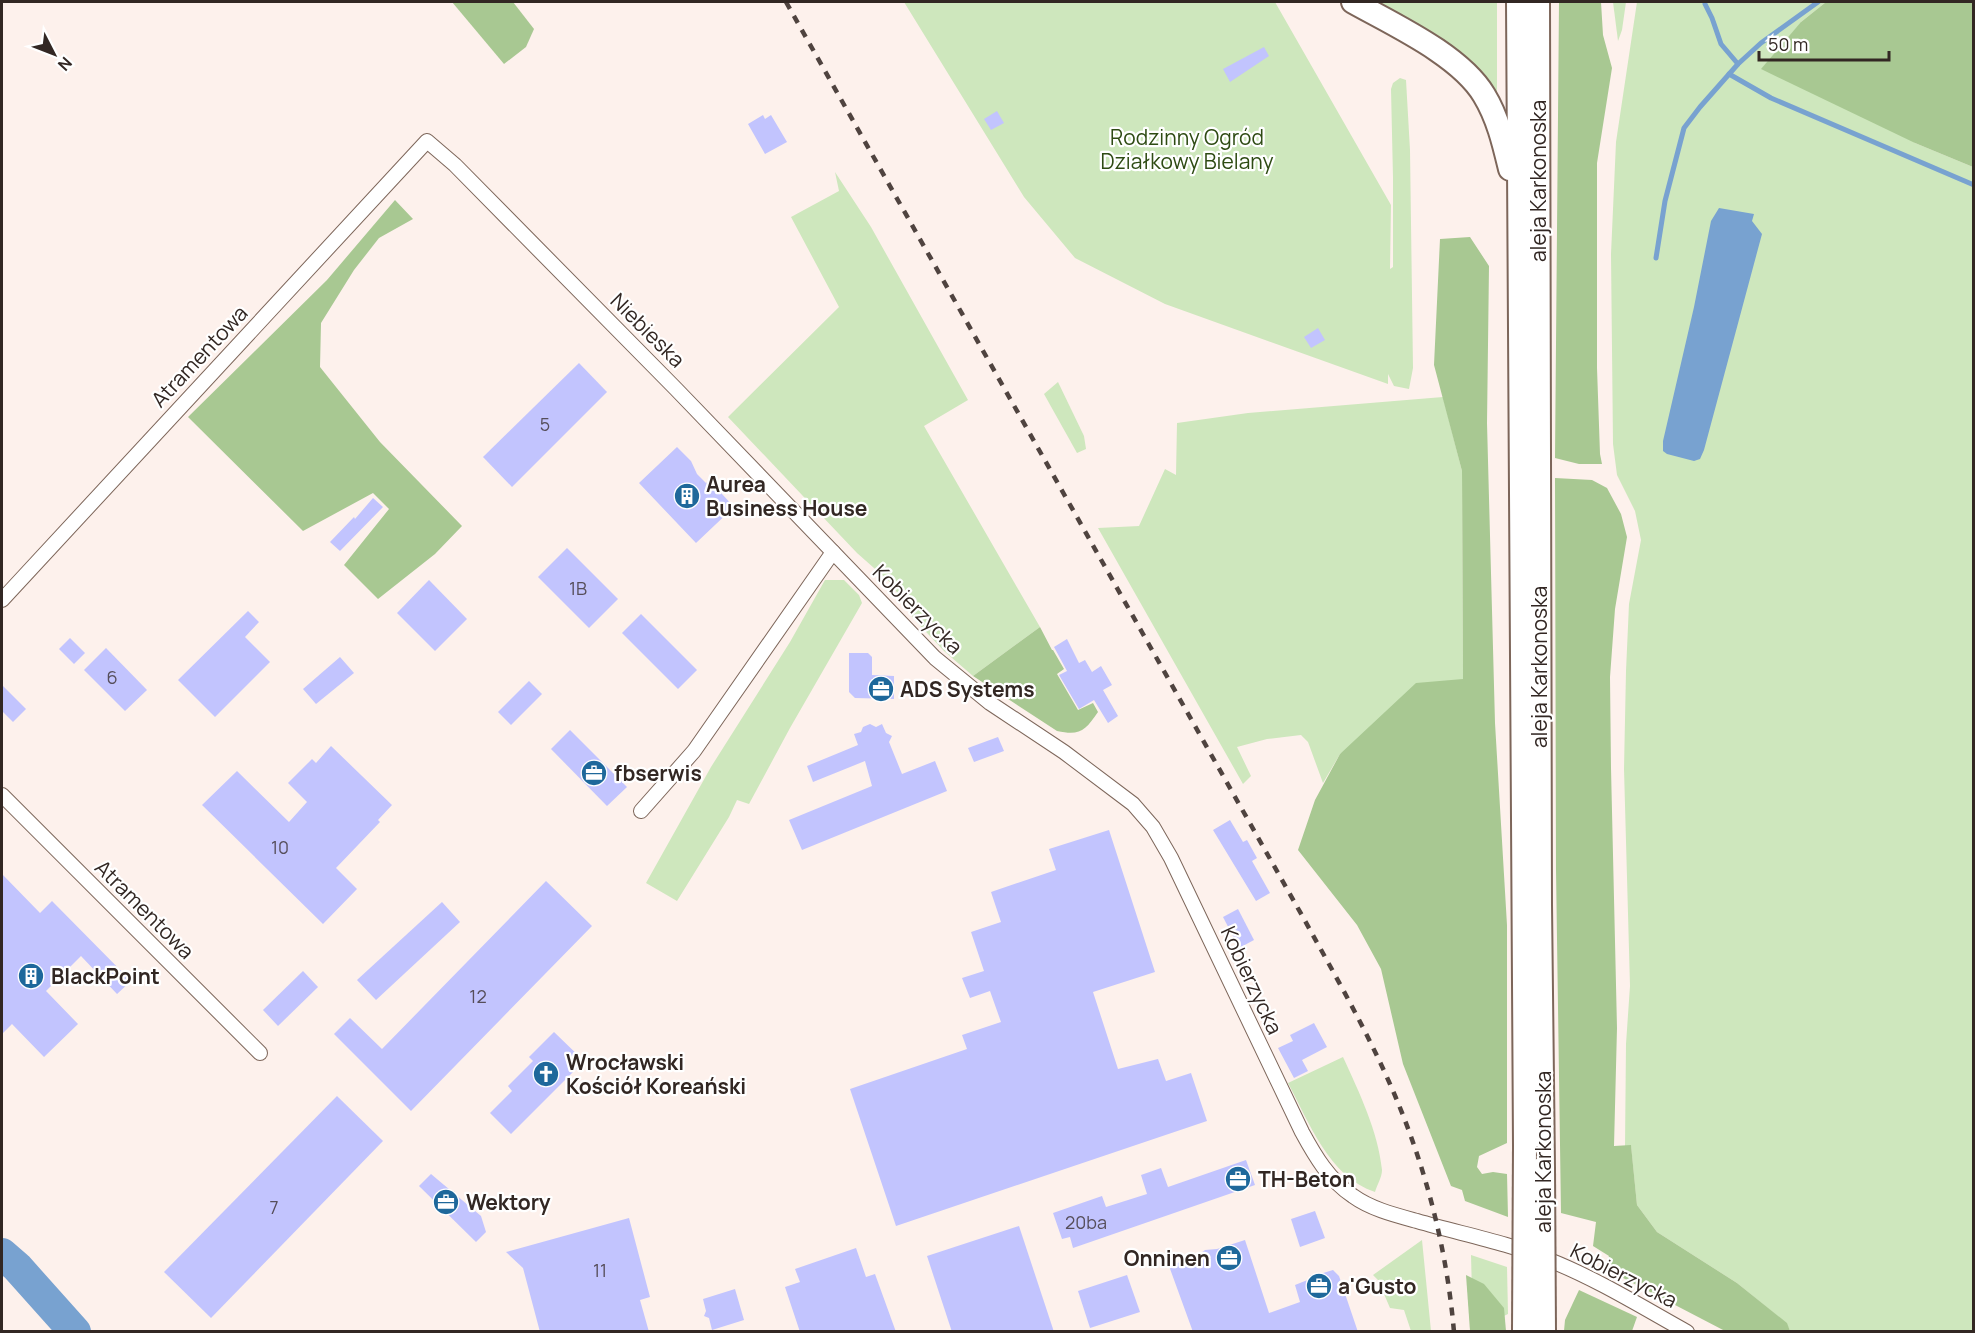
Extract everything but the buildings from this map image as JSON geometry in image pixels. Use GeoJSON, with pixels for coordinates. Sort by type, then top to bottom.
{"type":"FeatureCollection","features":[{"type":"Feature","properties":{"kind":"main road"},"geometry":{"type":"LineString","coordinates":[[1353,2],[1449,58],[1474,80],[1496,119],[1519,209]]}},
{"type":"Feature","properties":{"kind":"main road","name":"aleja Karkonoska"},"geometry":{"type":"LineString","coordinates":[[1518,2],[1524,1332]]}},
{"type":"Feature","properties":{"kind":"main road","name":"aleja Karkonoska"},"geometry":{"type":"LineString","coordinates":[[1538,2],[1540,905],[1544,1332]]}},
{"type":"Feature","properties":{"kind":"street","name":"Niebieska"},"geometry":{"type":"LineString","coordinates":[[427,141],[455,165],[584,295],[833,552]]}},
{"type":"Feature","properties":{"kind":"street","name":"Atramentowa"},"geometry":{"type":"LineString","coordinates":[[2,600],[427,141]]}},
{"type":"Feature","properties":{"kind":"street"},"geometry":{"type":"LineString","coordinates":[[640,811],[694,751],[833,552]]}},
{"type":"Feature","properties":{"kind":"street","name":"Kobierzycka"},"geometry":{"type":"LineString","coordinates":[[833,552],[951,672],[1133,804],[1153,827],[1176,868],[1302,1132],[1317,1159],[1344,1189],[1353,1197],[1375,1208],[1548,1259],[1590,1279],[1687,1332]]}},
{"type":"Feature","properties":{"kind":"street","name":"Atramentowa"},"geometry":{"type":"LineString","coordinates":[[2,795],[260,1053]]}},
{"type":"Feature","properties":{"kind":"green space"},"geometry":{"type":"Polygon","coordinates":[[[452,2],[513,2],[534,29],[526,47],[504,64],[452,2]]]}},
{"type":"Feature","properties":{"kind":"green space","name":"Rodzinny Ogród Działkowy Bielany"},"geometry":{"type":"Polygon","coordinates":[[[904,2],[1275,2],[1391,205],[1390,269],[1393,267],[1391,89],[1393,83],[1400,78],[1406,80],[1410,150],[1413,368],[1409,389],[1394,386],[1388,374],[1388,384],[1165,304],[1075,258],[1024,197],[904,2]]]}},
{"type":"Feature","properties":{"kind":"green space"},"geometry":{"type":"Polygon","coordinates":[[[1369,2],[1497,2],[1497,95],[1496,96],[1369,2]]]}},
{"type":"Feature","properties":{"kind":"green space"},"geometry":{"type":"Polygon","coordinates":[[[1559,2],[1601,2],[1603,35],[1612,68],[1597,163],[1597,368],[1602,464],[1579,464],[1555,458],[1559,2]]]}},
{"type":"Feature","properties":{"kind":"green space"},"geometry":{"type":"Polygon","coordinates":[[[1613,2],[1626,2],[1618,41],[1613,2]]]}},
{"type":"Feature","properties":{"kind":"green space"},"geometry":{"type":"Polygon","coordinates":[[[1637,2],[1826,2],[1801,22],[1915,143],[1973,167],[1973,1331],[1790,1331],[1786,1323],[1737,1283],[1657,1232],[1637,1205],[1631,1146],[1625,1146],[1626,1044],[1630,986],[1624,769],[1629,604],[1641,540],[1635,511],[1617,475],[1613,444],[1611,254],[1616,142],[1637,2]]]}},
{"type":"Feature","properties":{"kind":"green space"},"geometry":{"type":"Polygon","coordinates":[[[1826,2],[1973,2],[1973,167],[1915,143],[1761,69],[1801,22],[1826,2]]]}},
{"type":"Feature","properties":{"kind":"green space"},"geometry":{"type":"Polygon","coordinates":[[[835,172],[871,227],[968,400],[924,426],[1040,627],[973,676],[944,651],[913,618],[891,583],[857,553],[728,417],[839,307],[791,217],[839,191],[835,172]]]}},
{"type":"Feature","properties":{"kind":"green space"},"geometry":{"type":"Polygon","coordinates":[[[395,200],[413,219],[379,238],[354,270],[321,323],[320,367],[380,442],[462,526],[435,554],[378,599],[344,565],[389,509],[373,493],[303,531],[188,417],[327,280],[395,200]]]}},
{"type":"Feature","properties":{"kind":"green space"},"geometry":{"type":"Polygon","coordinates":[[[1470,237],[1489,266],[1487,423],[1495,723],[1507,925],[1507,1143],[1479,1156],[1477,1167],[1482,1174],[1493,1172],[1507,1174],[1508,1217],[1465,1201],[1462,1190],[1451,1186],[1403,1064],[1381,969],[1357,925],[1298,850],[1315,800],[1340,754],[1416,683],[1463,679],[1462,471],[1434,365],[1440,239],[1470,237]]]}},
{"type":"Feature","properties":{"kind":"green space"},"geometry":{"type":"Polygon","coordinates":[[[1058,382],[1084,436],[1086,449],[1077,453],[1044,394],[1058,382]]]}},
{"type":"Feature","properties":{"kind":"green space"},"geometry":{"type":"Polygon","coordinates":[[[1443,397],[1462,471],[1463,679],[1340,754],[1323,783],[1308,742],[1301,735],[1267,739],[1237,747],[1251,776],[1243,784],[1098,528],[1139,526],[1165,469],[1176,475],[1177,423],[1248,413],[1443,397]]]}},
{"type":"Feature","properties":{"kind":"green space"},"geometry":{"type":"Polygon","coordinates":[[[1555,478],[1592,480],[1607,488],[1621,514],[1627,537],[1615,609],[1610,677],[1617,1028],[1614,1146],[1631,1145],[1637,1205],[1657,1232],[1737,1283],[1787,1323],[1790,1331],[1725,1331],[1604,1268],[1609,1256],[1593,1246],[1596,1222],[1561,1213],[1556,870],[1555,478]]]}},
{"type":"Feature","properties":{"kind":"green space"},"geometry":{"type":"Polygon","coordinates":[[[825,580],[844,580],[859,595],[862,603],[749,804],[737,800],[729,817],[677,901],[646,883],[711,767],[790,642],[825,580]]]}},
{"type":"Feature","properties":{"kind":"green space"},"geometry":{"type":"Polygon","coordinates":[[[1040,627],[1064,669],[1057,674],[1078,710],[1093,703],[1098,712],[1081,731],[1071,733],[1057,731],[973,676],[1040,627]]]}},
{"type":"Feature","properties":{"kind":"green space"},"geometry":{"type":"Polygon","coordinates":[[[1343,1057],[1367,1112],[1380,1155],[1382,1170],[1375,1192],[1359,1185],[1333,1161],[1313,1131],[1288,1083],[1343,1057]]]}},
{"type":"Feature","properties":{"kind":"green space"},"geometry":{"type":"Polygon","coordinates":[[[1422,1240],[1431,1331],[1411,1331],[1404,1310],[1390,1308],[1378,1280],[1373,1275],[1422,1240]]]}},
{"type":"Feature","properties":{"kind":"green space"},"geometry":{"type":"Polygon","coordinates":[[[1471,1255],[1507,1267],[1508,1314],[1473,1331],[1471,1255]]]}},
{"type":"Feature","properties":{"kind":"green space"},"geometry":{"type":"Polygon","coordinates":[[[1466,1275],[1484,1284],[1504,1308],[1506,1331],[1470,1331],[1466,1275]]]}},
{"type":"Feature","properties":{"kind":"green space"},"geometry":{"type":"Polygon","coordinates":[[[1579,1290],[1637,1317],[1632,1331],[1564,1331],[1565,1320],[1579,1290]]]}},
{"type":"Feature","properties":{"kind":"water"},"geometry":{"type":"Polygon","coordinates":[[[1719,208],[1754,214],[1752,221],[1762,234],[1704,450],[1700,459],[1694,461],[1667,454],[1663,451],[1663,441],[1711,221],[1719,208]]]}},
{"type":"Feature","properties":{"kind":"waterway"},"geometry":{"type":"LineString","coordinates":[[1656,258],[1665,201],[1684,128],[1738,64],[1761,43],[1818,2]]}},
{"type":"Feature","properties":{"kind":"waterway"},"geometry":{"type":"LineString","coordinates":[[1705,4],[1721,44],[1738,64]]}},
{"type":"Feature","properties":{"kind":"waterway"},"geometry":{"type":"LineString","coordinates":[[1729,74],[1771,98],[1974,185]]}},
{"type":"Feature","properties":{"kind":"waterway"},"geometry":{"type":"LineString","coordinates":[[2,1254],[17,1267],[75,1332]]}},
{"type":"Feature","properties":{"kind":"railway"},"geometry":{"type":"LineString","coordinates":[[786,2],[1364,1029],[1396,1098],[1426,1183],[1441,1242],[1454,1332]]}},
{"type":"Feature","properties":{"kind":"place","name":"Aurea Business House"},"geometry":{"type":"Point","coordinates":[687,496]}},
{"type":"Feature","properties":{"kind":"place","name":"ADS Systems"},"geometry":{"type":"Point","coordinates":[881,689]}},
{"type":"Feature","properties":{"kind":"place","name":"fbserwis"},"geometry":{"type":"Point","coordinates":[594,773]}},
{"type":"Feature","properties":{"kind":"place","name":"BlackPoint"},"geometry":{"type":"Point","coordinates":[31,976]}},
{"type":"Feature","properties":{"kind":"place","name":"Wrocławski Kościół Koreański"},"geometry":{"type":"Point","coordinates":[546,1074]}},
{"type":"Feature","properties":{"kind":"place","name":"TH-Beton"},"geometry":{"type":"Point","coordinates":[1238,1179]}},
{"type":"Feature","properties":{"kind":"place","name":"Wektory"},"geometry":{"type":"Point","coordinates":[446,1202]}},
{"type":"Feature","properties":{"kind":"place","name":"Onninen"},"geometry":{"type":"Point","coordinates":[1229,1258]}},
{"type":"Feature","properties":{"kind":"place","name":"a'Gusto"},"geometry":{"type":"Point","coordinates":[1319,1286]}}]}
